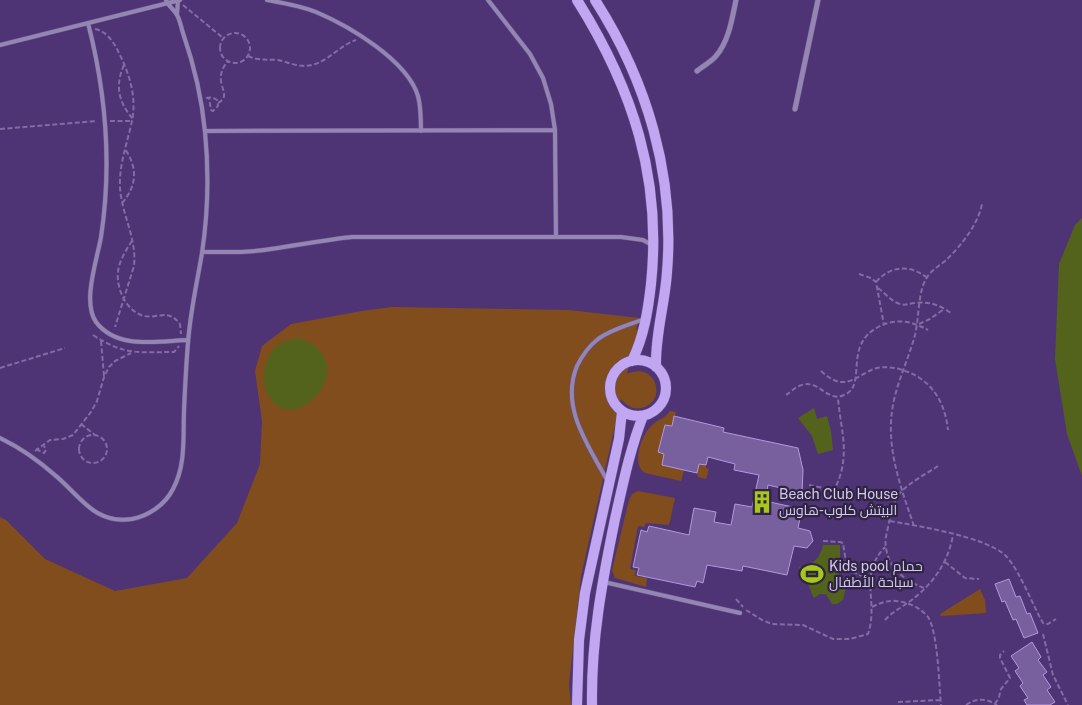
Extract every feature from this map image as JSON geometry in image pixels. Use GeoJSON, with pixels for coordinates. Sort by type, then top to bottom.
{"type":"FeatureCollection","features":[{"type":"Feature","properties":{"kind":"street"},"geometry":{"type":"LineString","coordinates":[[577,0],[596,30],[613,63],[637,125],[650,185],[654,246],[646,318],[641,342],[632,361]]}},
{"type":"Feature","properties":{"kind":"street"},"geometry":{"type":"LineString","coordinates":[[594,0],[622,48],[641,91],[656,136],[665,183],[668,215],[667,271],[658,332],[656,366]]}},
{"type":"Feature","properties":{"kind":"street"},"geometry":{"type":"LineString","coordinates":[[697,71],[716,57],[730,26],[736,0]]}},
{"type":"Feature","properties":{"kind":"street"},"geometry":{"type":"LineString","coordinates":[[795,109],[818,0]]}},
{"type":"Feature","properties":{"kind":"street"},"geometry":{"type":"LineString","coordinates":[[632,361],[648,362],[656,366],[664,378],[666,392],[661,405],[644,416],[636,416],[622,411],[612,400],[610,386],[620,367],[632,361]]}},
{"type":"Feature","properties":{"kind":"street"},"geometry":{"type":"LineString","coordinates":[[577,705],[579,640],[585,593],[621,430],[622,411]]}},
{"type":"Feature","properties":{"kind":"street"},"geometry":{"type":"LineString","coordinates":[[592,705],[594,644],[602,581],[628,463],[644,416]]}},
{"type":"Feature","properties":{"kind":"lane"},"geometry":{"type":"LineString","coordinates":[[0,45],[166,1],[179,0],[177,14]]}},
{"type":"Feature","properties":{"kind":"lane"},"geometry":{"type":"LineString","coordinates":[[267,0],[314,12],[340,24],[386,55],[410,80],[418,96],[421,112],[420,130]]}},
{"type":"Feature","properties":{"kind":"lane"},"geometry":{"type":"LineString","coordinates":[[488,0],[530,54],[543,78],[551,104],[555,130],[556,237]]}},
{"type":"Feature","properties":{"kind":"lane"},"geometry":{"type":"LineString","coordinates":[[0,438],[31,456],[62,481],[82,503],[96,513],[113,519],[131,519],[148,514],[162,504],[173,490],[184,450],[185,376],[188,340],[202,252],[207,192],[205,131],[192,61],[177,14],[166,1]]}},
{"type":"Feature","properties":{"kind":"lane"},"geometry":{"type":"LineString","coordinates":[[88,23],[102,89],[105,120],[106,174],[105,201],[98,254],[90,291],[91,312],[100,327],[118,339],[135,341],[188,340]]}},
{"type":"Feature","properties":{"kind":"lane"},"geometry":{"type":"LineString","coordinates":[[205,131],[555,130]]}},
{"type":"Feature","properties":{"kind":"lane"},"geometry":{"type":"LineString","coordinates":[[202,252],[264,250],[352,237],[632,238],[644,240],[654,246]]}},
{"type":"Feature","properties":{"kind":"lane"},"geometry":{"type":"LineString","coordinates":[[609,483],[574,415],[571,402],[571,387],[574,374],[584,355],[598,340],[610,332],[646,318]]}},
{"type":"Feature","properties":{"kind":"lane"},"geometry":{"type":"LineString","coordinates":[[602,581],[740,613]]}},
{"type":"Feature","properties":{"kind":"path"},"geometry":{"type":"LineString","coordinates":[[179,0],[223,38]]}},
{"type":"Feature","properties":{"kind":"path"},"geometry":{"type":"LineString","coordinates":[[90,30],[102,30],[116,46],[130,80],[133,96],[132,120],[124,148],[120,174],[122,203],[135,258],[115,327]]}},
{"type":"Feature","properties":{"kind":"path"},"geometry":{"type":"LineString","coordinates":[[234,33],[246,37],[250,48],[248,56],[245,60],[237,63],[228,61],[220,51],[223,38],[234,33]]}},
{"type":"Feature","properties":{"kind":"path"},"geometry":{"type":"LineString","coordinates":[[248,56],[259,60],[281,60],[305,66],[322,62],[349,42],[363,38]]}},
{"type":"Feature","properties":{"kind":"path"},"geometry":{"type":"LineString","coordinates":[[209,98],[212,111],[217,108],[218,103],[222,101],[225,95],[221,76],[222,70],[228,61]]}},
{"type":"Feature","properties":{"kind":"path"},"geometry":{"type":"LineString","coordinates":[[124,64],[119,80],[120,97],[132,120]]}},
{"type":"Feature","properties":{"kind":"path"},"geometry":{"type":"LineString","coordinates":[[200,99],[214,98],[218,103]]}},
{"type":"Feature","properties":{"kind":"path"},"geometry":{"type":"LineString","coordinates":[[0,128],[105,120],[132,120]]}},
{"type":"Feature","properties":{"kind":"path"},"geometry":{"type":"LineString","coordinates":[[122,203],[129,195],[135,176],[134,166],[124,148]]}},
{"type":"Feature","properties":{"kind":"path"},"geometry":{"type":"LineString","coordinates":[[914,526],[902,491],[893,454],[891,419],[894,400],[918,324],[923,285],[927,277],[954,252],[969,232],[978,219],[982,204]]}},
{"type":"Feature","properties":{"kind":"path"},"geometry":{"type":"LineString","coordinates":[[93,336],[131,353],[174,352],[179,347],[181,326],[176,320],[162,314],[142,315],[131,309],[124,299],[119,286],[118,272],[122,257],[132,241]]}},
{"type":"Feature","properties":{"kind":"path"},"geometry":{"type":"LineString","coordinates":[[876,282],[888,272],[904,268],[912,269],[927,277]]}},
{"type":"Feature","properties":{"kind":"path"},"geometry":{"type":"LineString","coordinates":[[859,274],[876,282],[884,325]]}},
{"type":"Feature","properties":{"kind":"path"},"geometry":{"type":"LineString","coordinates":[[878,288],[902,305],[920,302],[929,303],[944,308],[952,314]]}},
{"type":"Feature","properties":{"kind":"path"},"geometry":{"type":"LineString","coordinates":[[918,324],[930,319],[944,308]]}},
{"type":"Feature","properties":{"kind":"path"},"geometry":{"type":"LineString","coordinates":[[786,395],[802,385],[808,384],[814,385],[828,395],[838,397],[849,393],[853,388],[856,377],[857,357],[863,340],[876,328],[901,321],[918,324],[928,330]]}},
{"type":"Feature","properties":{"kind":"path"},"geometry":{"type":"LineString","coordinates":[[101,341],[104,377]]}},
{"type":"Feature","properties":{"kind":"path"},"geometry":{"type":"LineString","coordinates":[[0,368],[65,348]]}},
{"type":"Feature","properties":{"kind":"path"},"geometry":{"type":"LineString","coordinates":[[31,456],[36,449],[44,446],[50,440],[68,438],[73,435],[97,401],[104,377],[115,361],[131,353]]}},
{"type":"Feature","properties":{"kind":"path"},"geometry":{"type":"LineString","coordinates":[[821,371],[832,380],[838,382],[852,380],[868,371],[879,368],[903,370],[924,380],[935,392],[944,407],[948,430]]}},
{"type":"Feature","properties":{"kind":"path"},"geometry":{"type":"LineString","coordinates":[[809,485],[832,490],[836,487],[840,477],[845,444],[838,397]]}},
{"type":"Feature","properties":{"kind":"path"},"geometry":{"type":"LineString","coordinates":[[81,424],[106,443],[106,456],[99,462],[90,463],[82,459],[78,447],[82,439],[95,435]]}},
{"type":"Feature","properties":{"kind":"path"},"geometry":{"type":"LineString","coordinates":[[36,449],[44,453],[46,450],[44,446]]}},
{"type":"Feature","properties":{"kind":"path"},"geometry":{"type":"LineString","coordinates":[[924,588],[913,584],[903,577],[889,559],[886,548],[886,536],[892,506],[902,491],[938,466]]}},
{"type":"Feature","properties":{"kind":"path"},"geometry":{"type":"LineString","coordinates":[[890,521],[988,544],[1002,552],[1012,564],[1043,623],[1048,624],[1056,619]]}},
{"type":"Feature","properties":{"kind":"path"},"geometry":{"type":"LineString","coordinates":[[885,620],[890,614],[908,603],[936,576],[945,562],[953,535]]}},
{"type":"Feature","properties":{"kind":"path"},"geometry":{"type":"LineString","coordinates":[[824,541],[843,543],[846,569],[871,580]]}},
{"type":"Feature","properties":{"kind":"path"},"geometry":{"type":"LineString","coordinates":[[736,599],[752,615],[772,624],[803,625],[825,636],[842,640],[868,634],[872,620],[872,566],[880,553],[886,548]]}},
{"type":"Feature","properties":{"kind":"path"},"geometry":{"type":"LineString","coordinates":[[945,562],[965,578],[980,579]]}},
{"type":"Feature","properties":{"kind":"path"},"geometry":{"type":"LineString","coordinates":[[872,607],[886,601],[900,601],[922,611],[932,626],[941,705]]}},
{"type":"Feature","properties":{"kind":"path"},"geometry":{"type":"LineString","coordinates":[[1043,634],[1054,675],[1068,705]]}},
{"type":"Feature","properties":{"kind":"path"},"geometry":{"type":"LineString","coordinates":[[966,705],[981,699],[996,704],[1003,686],[1010,678],[1000,658],[1004,651]]}},
{"type":"Feature","properties":{"kind":"path"},"geometry":{"type":"LineString","coordinates":[[898,702],[940,700]]}},
{"type":"Feature","properties":{"kind":"shaded area"},"geometry":{"type":"Polygon","coordinates":[[[1082,218],[1082,476],[1067,434],[1055,359],[1059,264],[1075,225],[1082,218]]]}},
{"type":"Feature","properties":{"kind":"shaded area"},"geometry":{"type":"Polygon","coordinates":[[[392,307],[569,310],[639,318],[636,330],[640,329],[636,342],[632,347],[627,374],[637,371],[645,373],[652,377],[657,391],[655,398],[650,404],[641,408],[630,406],[621,399],[581,576],[569,684],[571,705],[0,705],[0,517],[6,520],[45,559],[115,591],[187,578],[237,523],[260,464],[262,421],[255,371],[262,346],[291,324],[392,307]]]}},
{"type":"Feature","properties":{"kind":"shaded area"},"geometry":{"type":"Polygon","coordinates":[[[300,338],[319,350],[327,365],[325,381],[317,395],[305,405],[290,410],[277,405],[266,390],[264,376],[266,362],[274,349],[287,340],[300,338]]]}},
{"type":"Feature","properties":{"kind":"shaded area"},"geometry":{"type":"Polygon","coordinates":[[[814,408],[817,419],[827,416],[833,450],[818,454],[812,436],[798,418],[814,408]]]}},
{"type":"Feature","properties":{"kind":"shaded area"},"geometry":{"type":"Polygon","coordinates":[[[670,411],[676,412],[672,426],[665,425],[658,452],[664,454],[662,465],[684,470],[681,481],[645,473],[639,464],[639,450],[644,436],[654,424],[670,411]]]}},
{"type":"Feature","properties":{"kind":"shaded area"},"geometry":{"type":"Polygon","coordinates":[[[699,464],[706,465],[706,468],[709,469],[706,479],[698,477],[699,464]]]}},
{"type":"Feature","properties":{"kind":"shaded area"},"geometry":{"type":"Polygon","coordinates":[[[638,491],[675,498],[669,525],[646,523],[644,527],[638,526],[630,569],[636,570],[635,576],[647,578],[646,587],[615,578],[612,570],[629,500],[632,494],[638,491]]]}},
{"type":"Feature","properties":{"kind":"shaded area","name":"Kids pool حمام سباحة الأطفال"},"geometry":{"type":"Polygon","coordinates":[[[823,545],[840,545],[840,570],[836,581],[839,587],[846,587],[843,600],[837,604],[832,604],[826,594],[820,594],[814,598],[799,567],[812,563],[820,554],[823,545]]]}},
{"type":"Feature","properties":{"kind":"shaded area"},"geometry":{"type":"Polygon","coordinates":[[[980,589],[985,600],[986,613],[941,616],[940,614],[980,589]]]}},
{"type":"Feature","properties":{"kind":"building","name":"Beach Club House البيتش كلوب-هاوس"},"geometry":{"type":"Polygon","coordinates":[[[674,416],[724,428],[723,432],[798,448],[803,470],[802,493],[768,485],[765,501],[802,509],[798,528],[810,531],[813,541],[807,548],[794,546],[787,575],[743,566],[742,571],[707,565],[703,583],[697,581],[695,587],[637,575],[639,568],[633,567],[641,530],[647,532],[649,526],[689,535],[694,508],[716,512],[714,522],[731,525],[735,504],[752,507],[759,475],[734,470],[735,464],[708,457],[706,465],[699,464],[697,473],[662,465],[664,454],[658,452],[665,425],[672,426],[674,416]]]}},
{"type":"Feature","properties":{"kind":"building"},"geometry":{"type":"Polygon","coordinates":[[[1009,579],[1016,597],[1020,596],[1027,614],[1030,613],[1038,633],[1024,638],[1016,619],[1013,620],[1005,601],[1002,602],[995,584],[1009,579]]]}},
{"type":"Feature","properties":{"kind":"building"},"geometry":{"type":"Polygon","coordinates":[[[1032,642],[1041,657],[1038,660],[1047,672],[1043,675],[1051,687],[1047,690],[1055,702],[1050,705],[1027,705],[1024,700],[1028,698],[1020,686],[1023,683],[1015,671],[1019,668],[1011,656],[1032,642]]]}},
{"type":"Feature","properties":{"kind":"place","name":"Beach Club House البيتش كلوب-هاوس"},"geometry":{"type":"Point","coordinates":[762,502]}},
{"type":"Feature","properties":{"kind":"place","name":"Kids pool حمام سباحة الأطفال"},"geometry":{"type":"Point","coordinates":[812,574]}}]}
